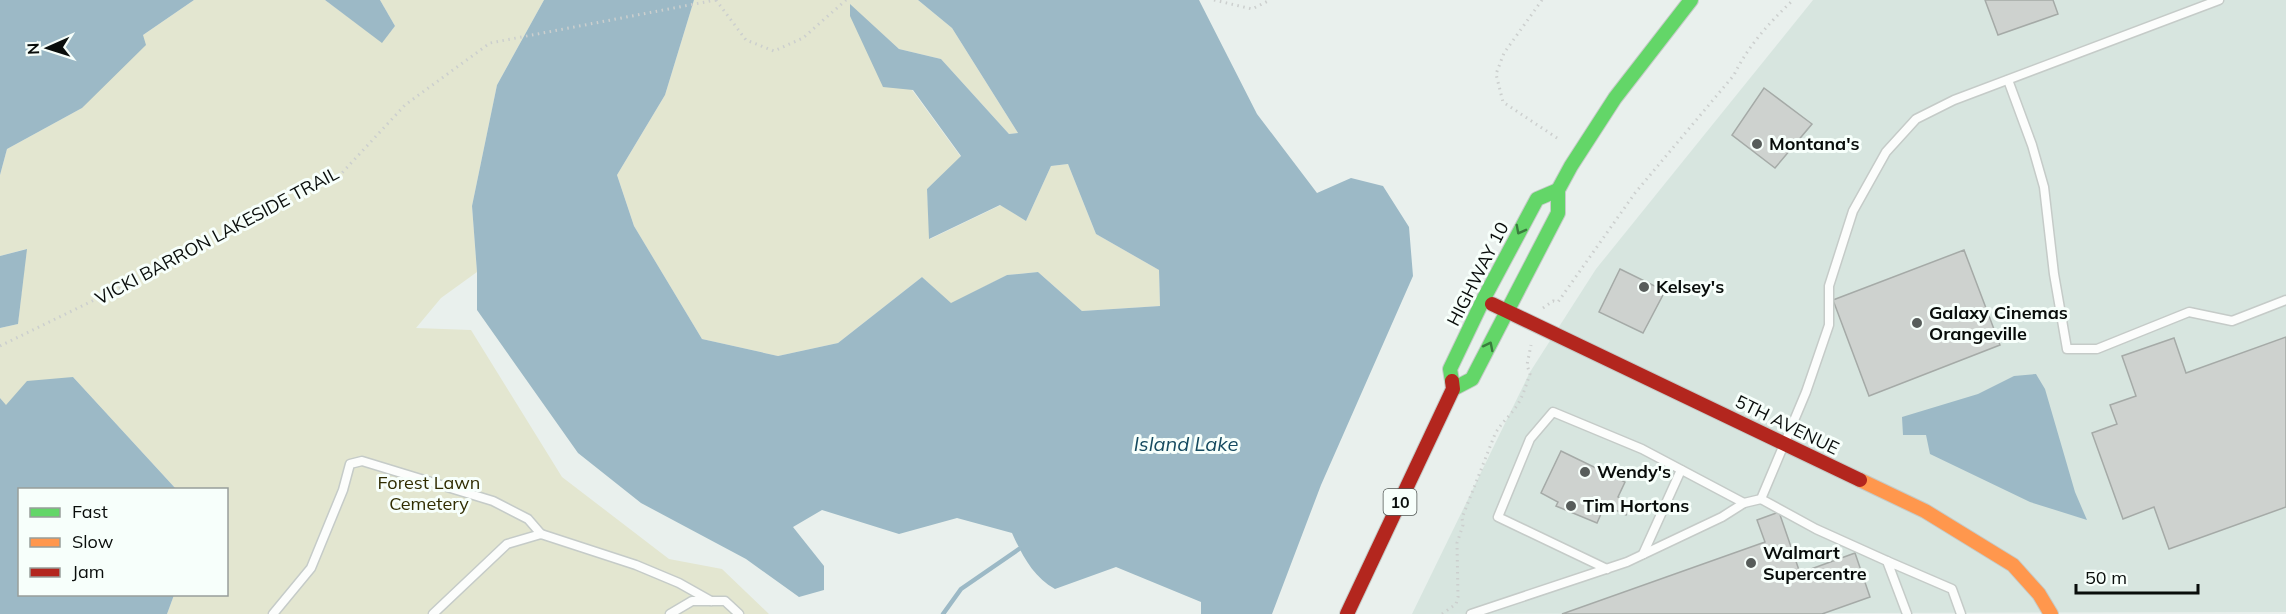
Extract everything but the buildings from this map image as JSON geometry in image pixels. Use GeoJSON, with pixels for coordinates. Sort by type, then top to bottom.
{"type":"FeatureCollection","features":[{"type":"Feature","properties":{"kind":"main road","name":"HIGHWAY 10"},"geometry":{"type":"LineString","coordinates":[[1453,389],[1472,379],[1558,213],[1558,190],[1579,153],[1615,98],[1691,0]]}},
{"type":"Feature","properties":{"kind":"main road","name":"HIGHWAY 10"},"geometry":{"type":"LineString","coordinates":[[1347,614],[1453,389],[1450,369],[1483,300],[1537,199],[1558,190]]}},
{"type":"Feature","properties":{"kind":"main road","name":"5TH AVENUE"},"geometry":{"type":"LineString","coordinates":[[1483,300],[1925,511],[2013,565],[2040,594],[2051,614]]}},
{"type":"Feature","properties":{"kind":"lane"},"geometry":{"type":"LineString","coordinates":[[1761,499],[1806,392],[1829,325],[1829,285],[1853,211],[1886,152],[1916,119],[1954,100],[2219,0]]}},
{"type":"Feature","properties":{"kind":"lane"},"geometry":{"type":"LineString","coordinates":[[2008,80],[2032,145],[2044,187],[2054,274],[2067,349],[2097,349],[2190,312],[2232,321],[2286,300]]}},
{"type":"Feature","properties":{"kind":"lane"},"geometry":{"type":"LineString","coordinates":[[1607,569],[1498,518],[1530,439],[1553,412],[1642,449],[1744,503]]}},
{"type":"Feature","properties":{"kind":"lane"},"geometry":{"type":"LineString","coordinates":[[273,614],[311,568],[343,490],[350,464],[362,461],[493,501],[528,519],[541,534],[636,565],[679,583],[711,602]]}},
{"type":"Feature","properties":{"kind":"lane"},"geometry":{"type":"LineString","coordinates":[[1643,554],[1681,470]]}},
{"type":"Feature","properties":{"kind":"lane"},"geometry":{"type":"LineString","coordinates":[[1471,614],[1607,569],[1722,517],[1744,503],[1761,499],[1816,529],[1952,589],[1961,614]]}},
{"type":"Feature","properties":{"kind":"lane"},"geometry":{"type":"LineString","coordinates":[[433,614],[507,544],[541,534]]}},
{"type":"Feature","properties":{"kind":"lane"},"geometry":{"type":"LineString","coordinates":[[1887,561],[1907,614]]}},
{"type":"Feature","properties":{"kind":"lane"},"geometry":{"type":"LineString","coordinates":[[670,614],[692,601],[726,602],[739,614]]}},
{"type":"Feature","properties":{"kind":"path","name":"VICKI BARRON LAKESIDE TRAIL"},"geometry":{"type":"LineString","coordinates":[[0,346],[209,244],[340,175],[405,105],[490,43],[716,0],[746,40],[774,51],[803,38],[846,0]]}},
{"type":"Feature","properties":{"kind":"path"},"geometry":{"type":"LineString","coordinates":[[1214,0],[1252,9],[1270,0]]}},
{"type":"Feature","properties":{"kind":"path"},"geometry":{"type":"LineString","coordinates":[[1542,0],[1504,53],[1496,74],[1503,102],[1579,153]]}},
{"type":"Feature","properties":{"kind":"path"},"geometry":{"type":"LineString","coordinates":[[1442,614],[1456,604],[1458,597],[1457,543],[1463,525],[1462,518],[1495,434],[1501,422],[1510,416],[1519,403],[1530,374],[1527,365],[1540,310],[1553,301],[1558,302],[1635,193],[1734,75],[1744,53],[1792,0]]}},
{"type":"Feature","properties":{"kind":"shaded area"},"geometry":{"type":"Polygon","coordinates":[[[1813,0],[2286,0],[2286,612],[1412,614],[1530,372],[1596,269],[1813,0]]]}},
{"type":"Feature","properties":{"kind":"green space","name":"Forest Lawn Cemetery"},"geometry":{"type":"Polygon","coordinates":[[[194,0],[325,0],[382,42],[395,26],[380,0],[544,0],[497,85],[472,206],[477,272],[441,298],[416,328],[471,330],[562,477],[669,559],[722,569],[769,614],[167,614],[174,596],[228,596],[228,488],[175,488],[73,377],[6,406],[0,398],[0,328],[18,324],[26,249],[0,256],[0,175],[7,149],[82,108],[143,35],[194,0]]]}},
{"type":"Feature","properties":{"kind":"green space"},"geometry":{"type":"Polygon","coordinates":[[[694,0],[918,0],[952,28],[1018,133],[1009,134],[941,59],[899,49],[850,5],[961,157],[927,189],[930,239],[1001,205],[1026,221],[1051,166],[1068,164],[1096,234],[1159,270],[1160,306],[1082,311],[1038,272],[1007,275],[951,304],[922,277],[838,343],[778,356],[702,339],[634,226],[617,175],[665,95],[694,0]]]}},
{"type":"Feature","properties":{"kind":"water"},"geometry":{"type":"Polygon","coordinates":[[[0,0],[194,0],[143,35],[146,45],[82,108],[7,149],[0,175],[0,0]]]}},
{"type":"Feature","properties":{"kind":"water"},"geometry":{"type":"Polygon","coordinates":[[[325,0],[380,0],[395,26],[382,43],[325,0]]]}},
{"type":"Feature","properties":{"kind":"water","name":"Island Lake"},"geometry":{"type":"Polygon","coordinates":[[[544,0],[694,0],[665,95],[617,175],[634,226],[702,339],[778,356],[838,343],[922,277],[951,303],[1007,275],[1038,272],[1082,311],[1160,306],[1159,270],[1096,234],[1068,164],[1051,166],[1026,221],[1000,205],[929,239],[927,189],[961,156],[913,90],[883,87],[850,16],[850,4],[899,49],[941,59],[1009,134],[1018,133],[952,28],[918,0],[1199,0],[1257,114],[1317,193],[1351,178],[1383,186],[1409,227],[1413,276],[1321,485],[1272,614],[1201,614],[1201,602],[1116,567],[1055,589],[1034,572],[1012,533],[957,518],[899,534],[822,510],[793,527],[824,566],[824,590],[799,597],[746,559],[641,503],[578,453],[477,310],[477,272],[472,206],[497,85],[544,0]]]}},
{"type":"Feature","properties":{"kind":"water"},"geometry":{"type":"Polygon","coordinates":[[[27,249],[18,324],[0,328],[0,256],[27,249]]]}},
{"type":"Feature","properties":{"kind":"water"},"geometry":{"type":"Polygon","coordinates":[[[2036,374],[2045,389],[2075,492],[2087,520],[2030,502],[1930,454],[1926,435],[1903,435],[1902,417],[1978,394],[2014,376],[2036,374]]]}},
{"type":"Feature","properties":{"kind":"water"},"geometry":{"type":"Polygon","coordinates":[[[73,377],[175,488],[18,488],[18,596],[174,596],[167,614],[0,614],[0,398],[6,405],[27,381],[73,377]]]}},
{"type":"Feature","properties":{"kind":"waterway"},"geometry":{"type":"LineString","coordinates":[[943,614],[961,589],[1019,549]]}},
{"type":"Feature","properties":{"kind":"traffic: fast"},"geometry":{"type":"LineString","coordinates":[[1453,389],[1472,379],[1558,213],[1558,190],[1571,166],[1615,98],[1691,0]]}},
{"type":"Feature","properties":{"kind":"traffic: fast"},"geometry":{"type":"LineString","coordinates":[[1452,381],[1450,369],[1483,300],[1537,199],[1558,190]]}},
{"type":"Feature","properties":{"kind":"traffic: slow"},"geometry":{"type":"LineString","coordinates":[[1860,480],[1925,511],[2013,565],[2039,594],[2051,614]]}},
{"type":"Feature","properties":{"kind":"traffic: jam"},"geometry":{"type":"LineString","coordinates":[[1492,304],[1860,480]]}},
{"type":"Feature","properties":{"kind":"traffic: jam"},"geometry":{"type":"LineString","coordinates":[[1347,614],[1453,389],[1452,381]]}},
{"type":"Feature","properties":{"kind":"place","name":"Montana's"},"geometry":{"type":"Point","coordinates":[1757,144]}},
{"type":"Feature","properties":{"kind":"place","name":"Kelsey's"},"geometry":{"type":"Point","coordinates":[1644,287]}},
{"type":"Feature","properties":{"kind":"place","name":"Galaxy Cinemas Orangeville"},"geometry":{"type":"Point","coordinates":[1917,323]}},
{"type":"Feature","properties":{"kind":"place","name":"Wendy's"},"geometry":{"type":"Point","coordinates":[1585,472]}},
{"type":"Feature","properties":{"kind":"place","name":"Tim Hortons"},"geometry":{"type":"Point","coordinates":[1571,506]}},
{"type":"Feature","properties":{"kind":"place","name":"Walmart Supercentre"},"geometry":{"type":"Point","coordinates":[1751,563]}}]}
